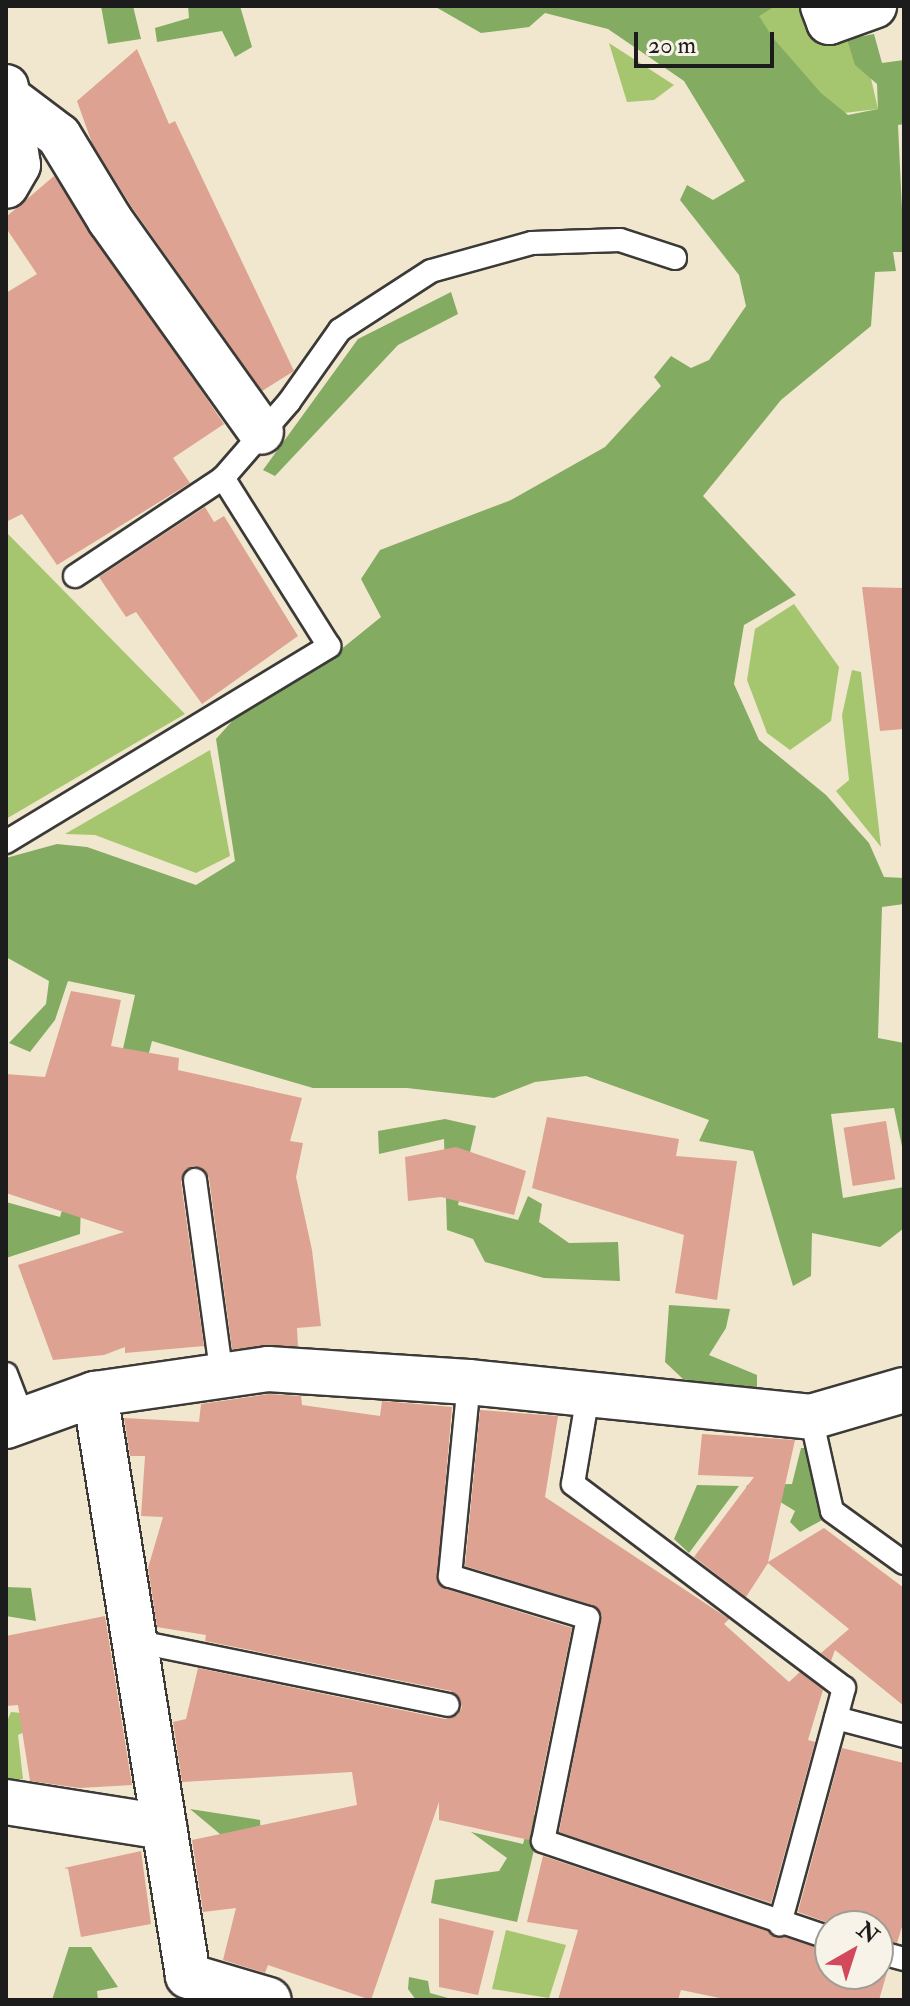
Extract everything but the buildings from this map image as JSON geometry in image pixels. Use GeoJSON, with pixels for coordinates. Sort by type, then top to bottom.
{"type":"FeatureCollection","features":[{"type":"Feature","properties":{"kind":"street"},"geometry":{"type":"LineString","coordinates":[[823,6],[829,22],[874,6]]}},
{"type":"Feature","properties":{"kind":"street"},"geometry":{"type":"LineString","coordinates":[[6,186],[18,165],[8,94]]}},
{"type":"Feature","properties":{"kind":"street"},"geometry":{"type":"LineString","coordinates":[[8,94],[59,136],[110,220],[261,432]]}},
{"type":"Feature","properties":{"kind":"street"},"geometry":{"type":"LineString","coordinates":[[14,1422],[95,1394],[268,1369],[469,1382],[811,1417],[904,1390]]}},
{"type":"Feature","properties":{"kind":"street"},"geometry":{"type":"LineString","coordinates":[[95,1394],[188,1976],[269,2000]]}},
{"type":"Feature","properties":{"kind":"street"},"geometry":{"type":"LineString","coordinates":[[6,1802],[164,1827]]}},
{"type":"Feature","properties":{"kind":"lane"},"geometry":{"type":"LineString","coordinates":[[75,576],[223,478],[340,330],[431,271],[532,243],[620,240],[675,258]]}},
{"type":"Feature","properties":{"kind":"lane"},"geometry":{"type":"LineString","coordinates":[[6,842],[329,646],[223,478]]}},
{"type":"Feature","properties":{"kind":"lane"},"geometry":{"type":"LineString","coordinates":[[195,1180],[222,1376]]}},
{"type":"Feature","properties":{"kind":"lane"},"geometry":{"type":"LineString","coordinates":[[6,1374],[14,1422]]}},
{"type":"Feature","properties":{"kind":"lane"},"geometry":{"type":"LineString","coordinates":[[469,1382],[450,1576],[588,1618],[543,1841],[814,1934]]}},
{"type":"Feature","properties":{"kind":"lane"},"geometry":{"type":"LineString","coordinates":[[588,1395],[573,1484],[844,1688],[780,1924]]}},
{"type":"Feature","properties":{"kind":"lane"},"geometry":{"type":"LineString","coordinates":[[811,1417],[832,1511],[904,1563]]}},
{"type":"Feature","properties":{"kind":"lane"},"geometry":{"type":"LineString","coordinates":[[134,1641],[448,1705]]}},
{"type":"Feature","properties":{"kind":"lane"},"geometry":{"type":"LineString","coordinates":[[836,1718],[904,1736]]}},
{"type":"Feature","properties":{"kind":"green space"},"geometry":{"type":"Polygon","coordinates":[[[101,6],[133,6],[141,39],[108,44],[101,6]]]}},
{"type":"Feature","properties":{"kind":"green space"},"geometry":{"type":"Polygon","coordinates":[[[188,6],[240,6],[252,47],[235,57],[222,31],[157,42],[155,28],[189,18],[188,6]]]}},
{"type":"Feature","properties":{"kind":"green space"},"geometry":{"type":"Polygon","coordinates":[[[434,6],[775,6],[759,16],[773,38],[821,93],[848,115],[878,109],[877,84],[855,65],[847,39],[874,34],[882,63],[904,60],[904,124],[898,125],[904,252],[893,252],[896,271],[875,272],[871,326],[781,400],[703,496],[796,595],[744,625],[734,684],[759,740],[826,795],[869,843],[884,877],[904,878],[904,904],[882,907],[878,1038],[904,1043],[904,1156],[894,1108],[831,1114],[843,1198],[904,1187],[904,1228],[880,1247],[812,1233],[811,1276],[793,1286],[753,1151],[699,1141],[709,1120],[586,1076],[535,1082],[494,1098],[407,1088],[313,1088],[152,1041],[143,1076],[118,1071],[135,995],[68,981],[55,1020],[30,1052],[9,1043],[46,1004],[49,981],[6,957],[6,858],[57,844],[87,847],[196,885],[235,861],[216,739],[234,719],[339,651],[381,617],[361,579],[380,550],[511,500],[605,447],[661,386],[654,377],[671,356],[691,368],[709,360],[746,306],[739,275],[680,200],[687,185],[713,200],[745,181],[684,81],[608,29],[545,13],[529,27],[481,33],[434,6]]]}},
{"type":"Feature","properties":{"kind":"green space"},"geometry":{"type":"Polygon","coordinates":[[[716,6],[807,6],[858,22],[878,109],[827,115],[716,6]]]}},
{"type":"Feature","properties":{"kind":"green space"},"geometry":{"type":"Polygon","coordinates":[[[609,43],[674,85],[654,100],[627,102],[609,43]]]}},
{"type":"Feature","properties":{"kind":"green space"},"geometry":{"type":"Polygon","coordinates":[[[451,292],[458,314],[398,345],[275,476],[263,470],[358,339],[451,292]]]}},
{"type":"Feature","properties":{"kind":"green space"},"geometry":{"type":"Polygon","coordinates":[[[6,532],[185,714],[6,819],[6,532]]]}},
{"type":"Feature","properties":{"kind":"green space"},"geometry":{"type":"Polygon","coordinates":[[[794,604],[839,667],[831,721],[790,750],[767,733],[747,680],[755,629],[794,604]]]}},
{"type":"Feature","properties":{"kind":"green space"},"geometry":{"type":"Polygon","coordinates":[[[852,670],[861,672],[881,847],[836,791],[849,780],[842,715],[852,670]]]}},
{"type":"Feature","properties":{"kind":"green space"},"geometry":{"type":"Polygon","coordinates":[[[210,750],[230,856],[196,873],[95,835],[65,834],[210,750]]]}},
{"type":"Feature","properties":{"kind":"green space"},"geometry":{"type":"Polygon","coordinates":[[[445,1119],[476,1126],[458,1205],[518,1220],[528,1196],[542,1204],[539,1222],[569,1243],[618,1242],[620,1281],[544,1278],[485,1262],[473,1239],[447,1230],[444,1139],[379,1154],[378,1131],[445,1119]]]}},
{"type":"Feature","properties":{"kind":"green space"},"geometry":{"type":"Polygon","coordinates":[[[83,1143],[80,1234],[6,1258],[6,1202],[60,1217],[83,1143]]]}},
{"type":"Feature","properties":{"kind":"green space"},"geometry":{"type":"Polygon","coordinates":[[[669,1305],[730,1309],[726,1328],[709,1355],[757,1375],[757,1393],[683,1379],[665,1362],[669,1305]]]}},
{"type":"Feature","properties":{"kind":"green space"},"geometry":{"type":"Polygon","coordinates":[[[801,1448],[812,1448],[826,1518],[800,1532],[790,1522],[795,1511],[764,1492],[746,1489],[747,1485],[792,1484],[801,1448]]]}},
{"type":"Feature","properties":{"kind":"green space"},"geometry":{"type":"Polygon","coordinates":[[[697,1485],[739,1486],[689,1553],[674,1539],[697,1485]]]}},
{"type":"Feature","properties":{"kind":"green space"},"geometry":{"type":"Polygon","coordinates":[[[6,1587],[31,1588],[36,1621],[6,1616],[6,1587]]]}},
{"type":"Feature","properties":{"kind":"green space"},"geometry":{"type":"Polygon","coordinates":[[[11,1712],[32,1714],[33,1728],[18,1735],[23,1779],[6,1779],[6,1723],[11,1712]]]}},
{"type":"Feature","properties":{"kind":"green space"},"geometry":{"type":"Polygon","coordinates":[[[190,1809],[260,1820],[261,1839],[238,1849],[190,1809]]]}},
{"type":"Feature","properties":{"kind":"green space"},"geometry":{"type":"Polygon","coordinates":[[[531,1814],[542,1816],[517,1922],[431,1903],[435,1880],[499,1871],[507,1858],[471,1832],[523,1844],[531,1814]]]}},
{"type":"Feature","properties":{"kind":"green space"},"geometry":{"type":"Polygon","coordinates":[[[506,1930],[566,1945],[549,1998],[492,1989],[506,1930]]]}},
{"type":"Feature","properties":{"kind":"green space"},"geometry":{"type":"Polygon","coordinates":[[[69,1947],[91,1947],[118,1987],[97,1991],[98,2000],[52,2000],[69,1947]]]}},
{"type":"Feature","properties":{"kind":"green space"},"geometry":{"type":"Polygon","coordinates":[[[409,1977],[428,1981],[430,1993],[455,2000],[416,2000],[408,1989],[409,1977]]]}}]}
